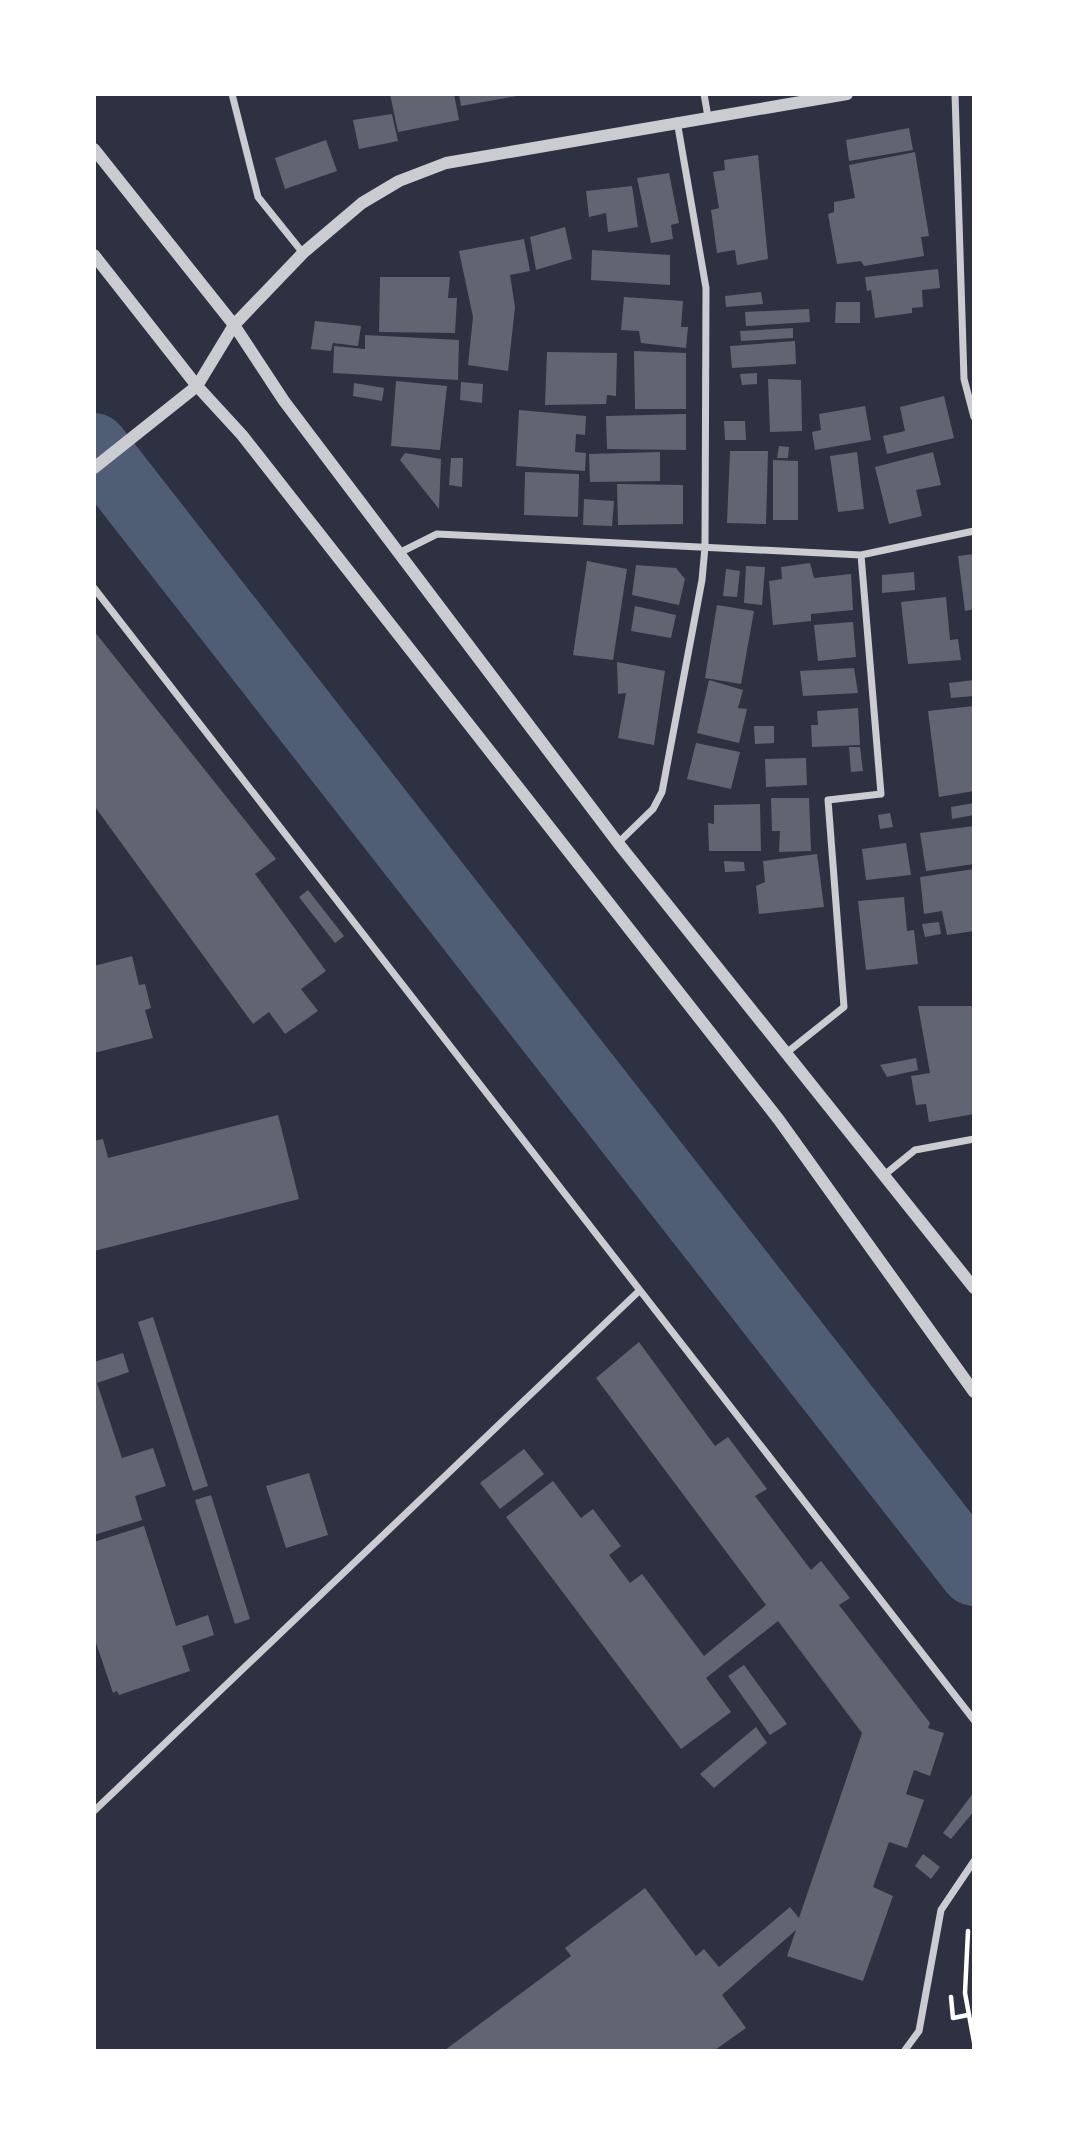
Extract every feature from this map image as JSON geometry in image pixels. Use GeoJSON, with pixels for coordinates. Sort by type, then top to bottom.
{"type":"FeatureCollection","features":[{"type":"Feature","properties":{"kind":"street"},"geometry":{"type":"LineString","coordinates":[[232,94],[258,197],[303,253]]}},
{"type":"Feature","properties":{"kind":"street"},"geometry":{"type":"LineString","coordinates":[[704,94],[708,117]]}},
{"type":"Feature","properties":{"kind":"street"},"geometry":{"type":"LineString","coordinates":[[94,468],[197,386],[234,325],[303,253],[362,204],[399,181],[446,163],[677,121],[847,94]]}},
{"type":"Feature","properties":{"kind":"street"},"geometry":{"type":"LineString","coordinates":[[955,94],[964,379],[974,416]]}},
{"type":"Feature","properties":{"kind":"street"},"geometry":{"type":"LineString","coordinates":[[618,843],[653,809],[662,792],[702,580],[705,547],[706,288],[677,121]]}},
{"type":"Feature","properties":{"kind":"street"},"geometry":{"type":"LineString","coordinates":[[94,149],[234,325],[284,401],[618,843],[974,1289]]}},
{"type":"Feature","properties":{"kind":"street"},"geometry":{"type":"LineString","coordinates":[[94,255],[197,386],[242,435],[779,1120],[974,1392]]}},
{"type":"Feature","properties":{"kind":"street"},"geometry":{"type":"LineString","coordinates":[[399,553],[437,534],[861,555],[974,531]]}},
{"type":"Feature","properties":{"kind":"street"},"geometry":{"type":"LineString","coordinates":[[785,1054],[844,1007],[828,800],[881,794],[861,555]]}},
{"type":"Feature","properties":{"kind":"street"},"geometry":{"type":"LineString","coordinates":[[94,588],[974,1720]]}},
{"type":"Feature","properties":{"kind":"street"},"geometry":{"type":"LineString","coordinates":[[883,1176],[915,1150],[974,1139]]}},
{"type":"Feature","properties":{"kind":"street"},"geometry":{"type":"LineString","coordinates":[[94,1811],[639,1291]]}},
{"type":"Feature","properties":{"kind":"street"},"geometry":{"type":"LineString","coordinates":[[905,2050],[919,2031],[942,1910],[974,1861]]}},
{"type":"Feature","properties":{"kind":"path"},"geometry":{"type":"LineString","coordinates":[[968,1931],[965,1993],[974,2042]]}},
{"type":"Feature","properties":{"kind":"building"},"geometry":{"type":"Polygon","coordinates":[[[390,94],[454,94],[459,120],[398,132],[390,94]]]}},
{"type":"Feature","properties":{"kind":"building"},"geometry":{"type":"Polygon","coordinates":[[[459,94],[517,94],[517,96],[461,106],[459,94]]]}},
{"type":"Feature","properties":{"kind":"building"},"geometry":{"type":"Polygon","coordinates":[[[392,114],[398,141],[359,149],[353,120],[392,114]]]}},
{"type":"Feature","properties":{"kind":"building"},"geometry":{"type":"Polygon","coordinates":[[[909,128],[913,150],[849,161],[846,140],[909,128]]]}},
{"type":"Feature","properties":{"kind":"building"},"geometry":{"type":"Polygon","coordinates":[[[326,140],[337,171],[285,189],[275,158],[326,140]]]}},
{"type":"Feature","properties":{"kind":"building"},"geometry":{"type":"Polygon","coordinates":[[[915,152],[929,236],[921,237],[924,256],[864,266],[861,261],[837,264],[828,214],[834,212],[834,202],[855,198],[849,165],[915,152]]]}},
{"type":"Feature","properties":{"kind":"building"},"geometry":{"type":"Polygon","coordinates":[[[758,155],[768,259],[737,265],[735,250],[717,253],[711,210],[719,208],[713,172],[725,170],[724,160],[758,155]]]}},
{"type":"Feature","properties":{"kind":"building"},"geometry":{"type":"Polygon","coordinates":[[[669,173],[679,223],[671,225],[673,239],[651,243],[637,178],[669,173]]]}},
{"type":"Feature","properties":{"kind":"building"},"geometry":{"type":"Polygon","coordinates":[[[632,186],[638,227],[608,232],[606,213],[589,217],[586,191],[632,186]]]}},
{"type":"Feature","properties":{"kind":"building"},"geometry":{"type":"Polygon","coordinates":[[[565,227],[572,259],[536,270],[530,237],[565,227]]]}},
{"type":"Feature","properties":{"kind":"building"},"geometry":{"type":"Polygon","coordinates":[[[524,239],[530,271],[510,275],[515,307],[508,371],[468,365],[473,317],[459,251],[524,239]]]}},
{"type":"Feature","properties":{"kind":"building"},"geometry":{"type":"Polygon","coordinates":[[[592,250],[670,255],[670,285],[591,280],[592,250]]]}},
{"type":"Feature","properties":{"kind":"building"},"geometry":{"type":"Polygon","coordinates":[[[938,269],[940,288],[922,290],[923,307],[912,308],[912,313],[875,318],[871,290],[867,291],[865,277],[938,269]]]}},
{"type":"Feature","properties":{"kind":"building"},"geometry":{"type":"Polygon","coordinates":[[[380,277],[450,277],[448,298],[457,298],[455,333],[379,332],[380,277]]]}},
{"type":"Feature","properties":{"kind":"building"},"geometry":{"type":"Polygon","coordinates":[[[761,292],[763,304],[726,307],[725,296],[761,292]]]}},
{"type":"Feature","properties":{"kind":"building"},"geometry":{"type":"Polygon","coordinates":[[[624,297],[683,301],[681,327],[688,327],[686,348],[641,343],[639,331],[621,330],[624,297]]]}},
{"type":"Feature","properties":{"kind":"building"},"geometry":{"type":"Polygon","coordinates":[[[836,302],[860,302],[860,323],[835,323],[836,302]]]}},
{"type":"Feature","properties":{"kind":"building"},"geometry":{"type":"Polygon","coordinates":[[[809,309],[810,322],[746,326],[745,312],[809,309]]]}},
{"type":"Feature","properties":{"kind":"building"},"geometry":{"type":"Polygon","coordinates":[[[315,321],[361,326],[358,346],[333,343],[331,351],[311,349],[315,321]]]}},
{"type":"Feature","properties":{"kind":"building"},"geometry":{"type":"Polygon","coordinates":[[[793,328],[793,338],[741,341],[740,331],[793,328]]]}},
{"type":"Feature","properties":{"kind":"building"},"geometry":{"type":"Polygon","coordinates":[[[365,335],[459,340],[458,380],[333,373],[334,346],[365,349],[365,335]]]}},
{"type":"Feature","properties":{"kind":"building"},"geometry":{"type":"Polygon","coordinates":[[[795,341],[796,364],[732,368],[730,346],[795,341]]]}},
{"type":"Feature","properties":{"kind":"building"},"geometry":{"type":"Polygon","coordinates":[[[634,351],[686,353],[686,409],[635,409],[634,351]]]}},
{"type":"Feature","properties":{"kind":"building"},"geometry":{"type":"Polygon","coordinates":[[[547,352],[617,353],[616,396],[607,395],[606,404],[545,405],[547,352]]]}},
{"type":"Feature","properties":{"kind":"building"},"geometry":{"type":"Polygon","coordinates":[[[757,373],[757,384],[742,385],[740,374],[757,373]]]}},
{"type":"Feature","properties":{"kind":"building"},"geometry":{"type":"Polygon","coordinates":[[[768,379],[801,380],[802,431],[770,432],[768,379]]]}},
{"type":"Feature","properties":{"kind":"building"},"geometry":{"type":"Polygon","coordinates":[[[396,381],[447,386],[440,450],[391,446],[396,381]]]}},
{"type":"Feature","properties":{"kind":"building"},"geometry":{"type":"Polygon","coordinates":[[[461,382],[483,384],[482,403],[460,400],[461,382]]]}},
{"type":"Feature","properties":{"kind":"building"},"geometry":{"type":"Polygon","coordinates":[[[354,383],[384,388],[382,401],[353,396],[354,383]]]}},
{"type":"Feature","properties":{"kind":"building"},"geometry":{"type":"Polygon","coordinates":[[[944,396],[954,438],[887,454],[883,436],[905,431],[900,407],[944,396]]]}},
{"type":"Feature","properties":{"kind":"building"},"geometry":{"type":"Polygon","coordinates":[[[865,406],[871,440],[815,450],[812,432],[821,430],[819,414],[865,406]]]}},
{"type":"Feature","properties":{"kind":"building"},"geometry":{"type":"Polygon","coordinates":[[[519,410],[586,416],[585,435],[576,434],[575,452],[586,453],[585,471],[516,466],[519,410]]]}},
{"type":"Feature","properties":{"kind":"building"},"geometry":{"type":"Polygon","coordinates":[[[686,414],[686,450],[607,449],[606,416],[686,414]]]}},
{"type":"Feature","properties":{"kind":"building"},"geometry":{"type":"Polygon","coordinates":[[[724,421],[745,421],[746,440],[725,440],[724,421]]]}},
{"type":"Feature","properties":{"kind":"building"},"geometry":{"type":"Polygon","coordinates":[[[779,446],[789,447],[788,458],[777,458],[779,446]]]}},
{"type":"Feature","properties":{"kind":"building"},"geometry":{"type":"Polygon","coordinates":[[[730,451],[768,451],[766,524],[727,523],[730,451]]]}},
{"type":"Feature","properties":{"kind":"building"},"geometry":{"type":"Polygon","coordinates":[[[660,452],[660,481],[590,482],[589,454],[660,452]]]}},
{"type":"Feature","properties":{"kind":"building"},"geometry":{"type":"Polygon","coordinates":[[[857,452],[864,509],[838,512],[830,456],[857,452]]]}},
{"type":"Feature","properties":{"kind":"building"},"geometry":{"type":"Polygon","coordinates":[[[933,452],[941,485],[916,490],[922,516],[889,524],[875,467],[933,452]]]}},
{"type":"Feature","properties":{"kind":"building"},"geometry":{"type":"Polygon","coordinates":[[[405,453],[441,459],[439,509],[400,460],[405,453]]]}},
{"type":"Feature","properties":{"kind":"building"},"geometry":{"type":"Polygon","coordinates":[[[451,458],[463,458],[462,487],[449,485],[451,458]]]}},
{"type":"Feature","properties":{"kind":"building"},"geometry":{"type":"Polygon","coordinates":[[[773,460],[798,461],[798,520],[773,520],[773,460]]]}},
{"type":"Feature","properties":{"kind":"building"},"geometry":{"type":"Polygon","coordinates":[[[525,472],[579,474],[578,517],[524,515],[525,472]]]}},
{"type":"Feature","properties":{"kind":"building"},"geometry":{"type":"Polygon","coordinates":[[[617,484],[683,485],[683,524],[618,525],[617,484]]]}},
{"type":"Feature","properties":{"kind":"building"},"geometry":{"type":"Polygon","coordinates":[[[584,499],[614,501],[612,526],[583,525],[584,499]]]}},
{"type":"Feature","properties":{"kind":"building"},"geometry":{"type":"Polygon","coordinates":[[[974,554],[974,609],[965,611],[958,556],[974,554]]]}},
{"type":"Feature","properties":{"kind":"building"},"geometry":{"type":"Polygon","coordinates":[[[587,561],[627,569],[613,660],[573,655],[587,561]]]}},
{"type":"Feature","properties":{"kind":"building"},"geometry":{"type":"Polygon","coordinates":[[[810,563],[814,578],[851,574],[853,610],[811,614],[811,621],[773,625],[769,581],[782,579],[781,567],[810,563]]]}},
{"type":"Feature","properties":{"kind":"building"},"geometry":{"type":"Polygon","coordinates":[[[636,565],[676,568],[685,579],[679,605],[632,595],[636,565]]]}},
{"type":"Feature","properties":{"kind":"building"},"geometry":{"type":"Polygon","coordinates":[[[746,566],[765,567],[762,605],[744,603],[746,566]]]}},
{"type":"Feature","properties":{"kind":"building"},"geometry":{"type":"Polygon","coordinates":[[[726,569],[740,571],[737,597],[723,596],[726,569]]]}},
{"type":"Feature","properties":{"kind":"building"},"geometry":{"type":"Polygon","coordinates":[[[914,572],[915,590],[882,593],[882,575],[914,572]]]}},
{"type":"Feature","properties":{"kind":"building"},"geometry":{"type":"Polygon","coordinates":[[[946,597],[950,640],[958,639],[961,660],[908,664],[901,602],[946,597]]]}},
{"type":"Feature","properties":{"kind":"building"},"geometry":{"type":"Polygon","coordinates":[[[717,605],[754,611],[741,684],[705,678],[717,605]]]}},
{"type":"Feature","properties":{"kind":"building"},"geometry":{"type":"Polygon","coordinates":[[[635,606],[676,615],[671,638],[631,631],[635,606]]]}},
{"type":"Feature","properties":{"kind":"building"},"geometry":{"type":"Polygon","coordinates":[[[853,622],[856,657],[818,661],[814,625],[853,622]]]}},
{"type":"Feature","properties":{"kind":"building"},"geometry":{"type":"Polygon","coordinates":[[[94,631],[276,859],[255,874],[326,971],[301,989],[318,1011],[285,1034],[269,1012],[253,1024],[94,805],[94,631]]]}},
{"type":"Feature","properties":{"kind":"building"},"geometry":{"type":"Polygon","coordinates":[[[617,662],[665,671],[654,745],[618,738],[626,693],[618,694],[617,662]]]}},
{"type":"Feature","properties":{"kind":"building"},"geometry":{"type":"Polygon","coordinates":[[[854,668],[858,693],[803,696],[800,671],[854,668]]]}},
{"type":"Feature","properties":{"kind":"building"},"geometry":{"type":"Polygon","coordinates":[[[709,680],[743,690],[738,708],[747,709],[739,743],[697,733],[709,680]]]}},
{"type":"Feature","properties":{"kind":"building"},"geometry":{"type":"Polygon","coordinates":[[[974,680],[974,696],[951,698],[949,683],[974,680]]]}},
{"type":"Feature","properties":{"kind":"building"},"geometry":{"type":"Polygon","coordinates":[[[974,706],[974,791],[939,797],[928,711],[974,706]]]}},
{"type":"Feature","properties":{"kind":"building"},"geometry":{"type":"Polygon","coordinates":[[[858,708],[860,745],[812,747],[811,725],[818,725],[817,711],[858,708]]]}},
{"type":"Feature","properties":{"kind":"building"},"geometry":{"type":"Polygon","coordinates":[[[754,726],[774,726],[774,743],[755,744],[754,726]]]}},
{"type":"Feature","properties":{"kind":"building"},"geometry":{"type":"Polygon","coordinates":[[[696,743],[740,752],[731,789],[687,779],[696,743]]]}},
{"type":"Feature","properties":{"kind":"building"},"geometry":{"type":"Polygon","coordinates":[[[849,747],[860,747],[863,771],[851,772],[849,747]]]}},
{"type":"Feature","properties":{"kind":"building"},"geometry":{"type":"Polygon","coordinates":[[[806,758],[807,785],[766,787],[765,759],[806,758]]]}},
{"type":"Feature","properties":{"kind":"building"},"geometry":{"type":"Polygon","coordinates":[[[771,798],[809,798],[811,851],[779,852],[780,831],[772,831],[771,798]]]}},
{"type":"Feature","properties":{"kind":"building"},"geometry":{"type":"Polygon","coordinates":[[[974,803],[974,815],[952,819],[951,807],[974,803]]]}},
{"type":"Feature","properties":{"kind":"building"},"geometry":{"type":"Polygon","coordinates":[[[760,804],[761,851],[709,851],[708,823],[714,824],[714,805],[760,804]]]}},
{"type":"Feature","properties":{"kind":"building"},"geometry":{"type":"Polygon","coordinates":[[[890,813],[893,827],[880,829],[878,815],[890,813]]]}},
{"type":"Feature","properties":{"kind":"building"},"geometry":{"type":"Polygon","coordinates":[[[974,826],[974,864],[926,871],[920,833],[974,826]]]}},
{"type":"Feature","properties":{"kind":"building"},"geometry":{"type":"Polygon","coordinates":[[[906,843],[911,875],[866,880],[862,849],[906,843]]]}},
{"type":"Feature","properties":{"kind":"building"},"geometry":{"type":"Polygon","coordinates":[[[817,854],[824,907],[759,914],[756,886],[765,882],[763,861],[817,854]]]}},
{"type":"Feature","properties":{"kind":"building"},"geometry":{"type":"Polygon","coordinates":[[[724,861],[744,862],[745,871],[725,872],[724,861]]]}},
{"type":"Feature","properties":{"kind":"building"},"geometry":{"type":"Polygon","coordinates":[[[974,869],[974,931],[947,935],[942,911],[924,914],[920,877],[974,869]]]}},
{"type":"Feature","properties":{"kind":"building"},"geometry":{"type":"Polygon","coordinates":[[[308,890],[344,936],[335,943],[299,897],[308,890]]]}},
{"type":"Feature","properties":{"kind":"building"},"geometry":{"type":"Polygon","coordinates":[[[904,897],[907,931],[914,930],[918,964],[866,970],[858,901],[904,897]]]}},
{"type":"Feature","properties":{"kind":"building"},"geometry":{"type":"Polygon","coordinates":[[[939,922],[941,934],[925,937],[922,924],[939,922]]]}},
{"type":"Feature","properties":{"kind":"building"},"geometry":{"type":"Polygon","coordinates":[[[132,956],[139,985],[145,984],[151,1008],[145,1010],[153,1038],[94,1053],[94,966],[132,956]]]}},
{"type":"Feature","properties":{"kind":"building"},"geometry":{"type":"Polygon","coordinates":[[[918,1006],[974,1006],[974,1114],[929,1122],[926,1104],[916,1105],[911,1076],[930,1073],[918,1006]]]}},
{"type":"Feature","properties":{"kind":"building"},"geometry":{"type":"Polygon","coordinates":[[[916,1058],[918,1070],[887,1077],[880,1065],[916,1058]]]}},
{"type":"Feature","properties":{"kind":"building"},"geometry":{"type":"Polygon","coordinates":[[[278,1115],[299,1199],[94,1251],[94,1141],[103,1139],[108,1158],[278,1115]]]}},
{"type":"Feature","properties":{"kind":"building"},"geometry":{"type":"Polygon","coordinates":[[[153,1317],[208,1486],[193,1491],[138,1322],[153,1317]]]}},
{"type":"Feature","properties":{"kind":"building"},"geometry":{"type":"Polygon","coordinates":[[[639,1342],[715,1446],[728,1437],[767,1489],[755,1496],[811,1570],[821,1561],[850,1598],[839,1605],[930,1723],[928,1728],[944,1733],[930,1776],[914,1770],[906,1794],[924,1800],[907,1848],[889,1842],[873,1887],[893,1896],[863,1981],[787,1956],[796,1930],[722,1995],[746,2028],[715,2050],[445,2050],[571,1956],[565,1948],[645,1888],[696,1956],[704,1949],[719,1967],[790,1907],[799,1918],[862,1733],[778,1621],[706,1678],[731,1712],[681,1749],[506,1517],[553,1481],[581,1518],[593,1509],[621,1546],[609,1555],[630,1583],[642,1574],[704,1656],[766,1605],[596,1378],[639,1342]]]}},
{"type":"Feature","properties":{"kind":"building"},"geometry":{"type":"Polygon","coordinates":[[[123,1353],[129,1372],[97,1383],[122,1458],[153,1448],[166,1486],[135,1496],[142,1520],[94,1535],[94,1362],[123,1353]]]}},
{"type":"Feature","properties":{"kind":"building"},"geometry":{"type":"Polygon","coordinates":[[[524,1449],[544,1474],[500,1509],[480,1483],[524,1449]]]}},
{"type":"Feature","properties":{"kind":"building"},"geometry":{"type":"Polygon","coordinates":[[[309,1473],[328,1535],[286,1548],[266,1486],[309,1473]]]}},
{"type":"Feature","properties":{"kind":"building"},"geometry":{"type":"Polygon","coordinates":[[[211,1495],[250,1619],[235,1624],[195,1500],[211,1495]]]}},
{"type":"Feature","properties":{"kind":"building"},"geometry":{"type":"Polygon","coordinates":[[[144,1526],[176,1626],[208,1615],[214,1635],[182,1646],[190,1671],[119,1695],[117,1691],[113,1693],[94,1637],[94,1542],[144,1526]]]}},
{"type":"Feature","properties":{"kind":"building"},"geometry":{"type":"Polygon","coordinates":[[[744,1665],[787,1724],[770,1735],[728,1676],[744,1665]]]}},
{"type":"Feature","properties":{"kind":"building"},"geometry":{"type":"Polygon","coordinates":[[[756,1727],[767,1743],[714,1788],[700,1774],[756,1727]]]}},
{"type":"Feature","properties":{"kind":"building"},"geometry":{"type":"Polygon","coordinates":[[[974,1792],[974,1811],[951,1839],[943,1833],[974,1792]]]}},
{"type":"Feature","properties":{"kind":"building"},"geometry":{"type":"Polygon","coordinates":[[[923,1854],[940,1867],[931,1879],[915,1866],[923,1854]]]}},
{"type":"Feature","properties":{"kind":"waterway"},"geometry":{"type":"LineString","coordinates":[[94,447],[974,1572]]}}]}
